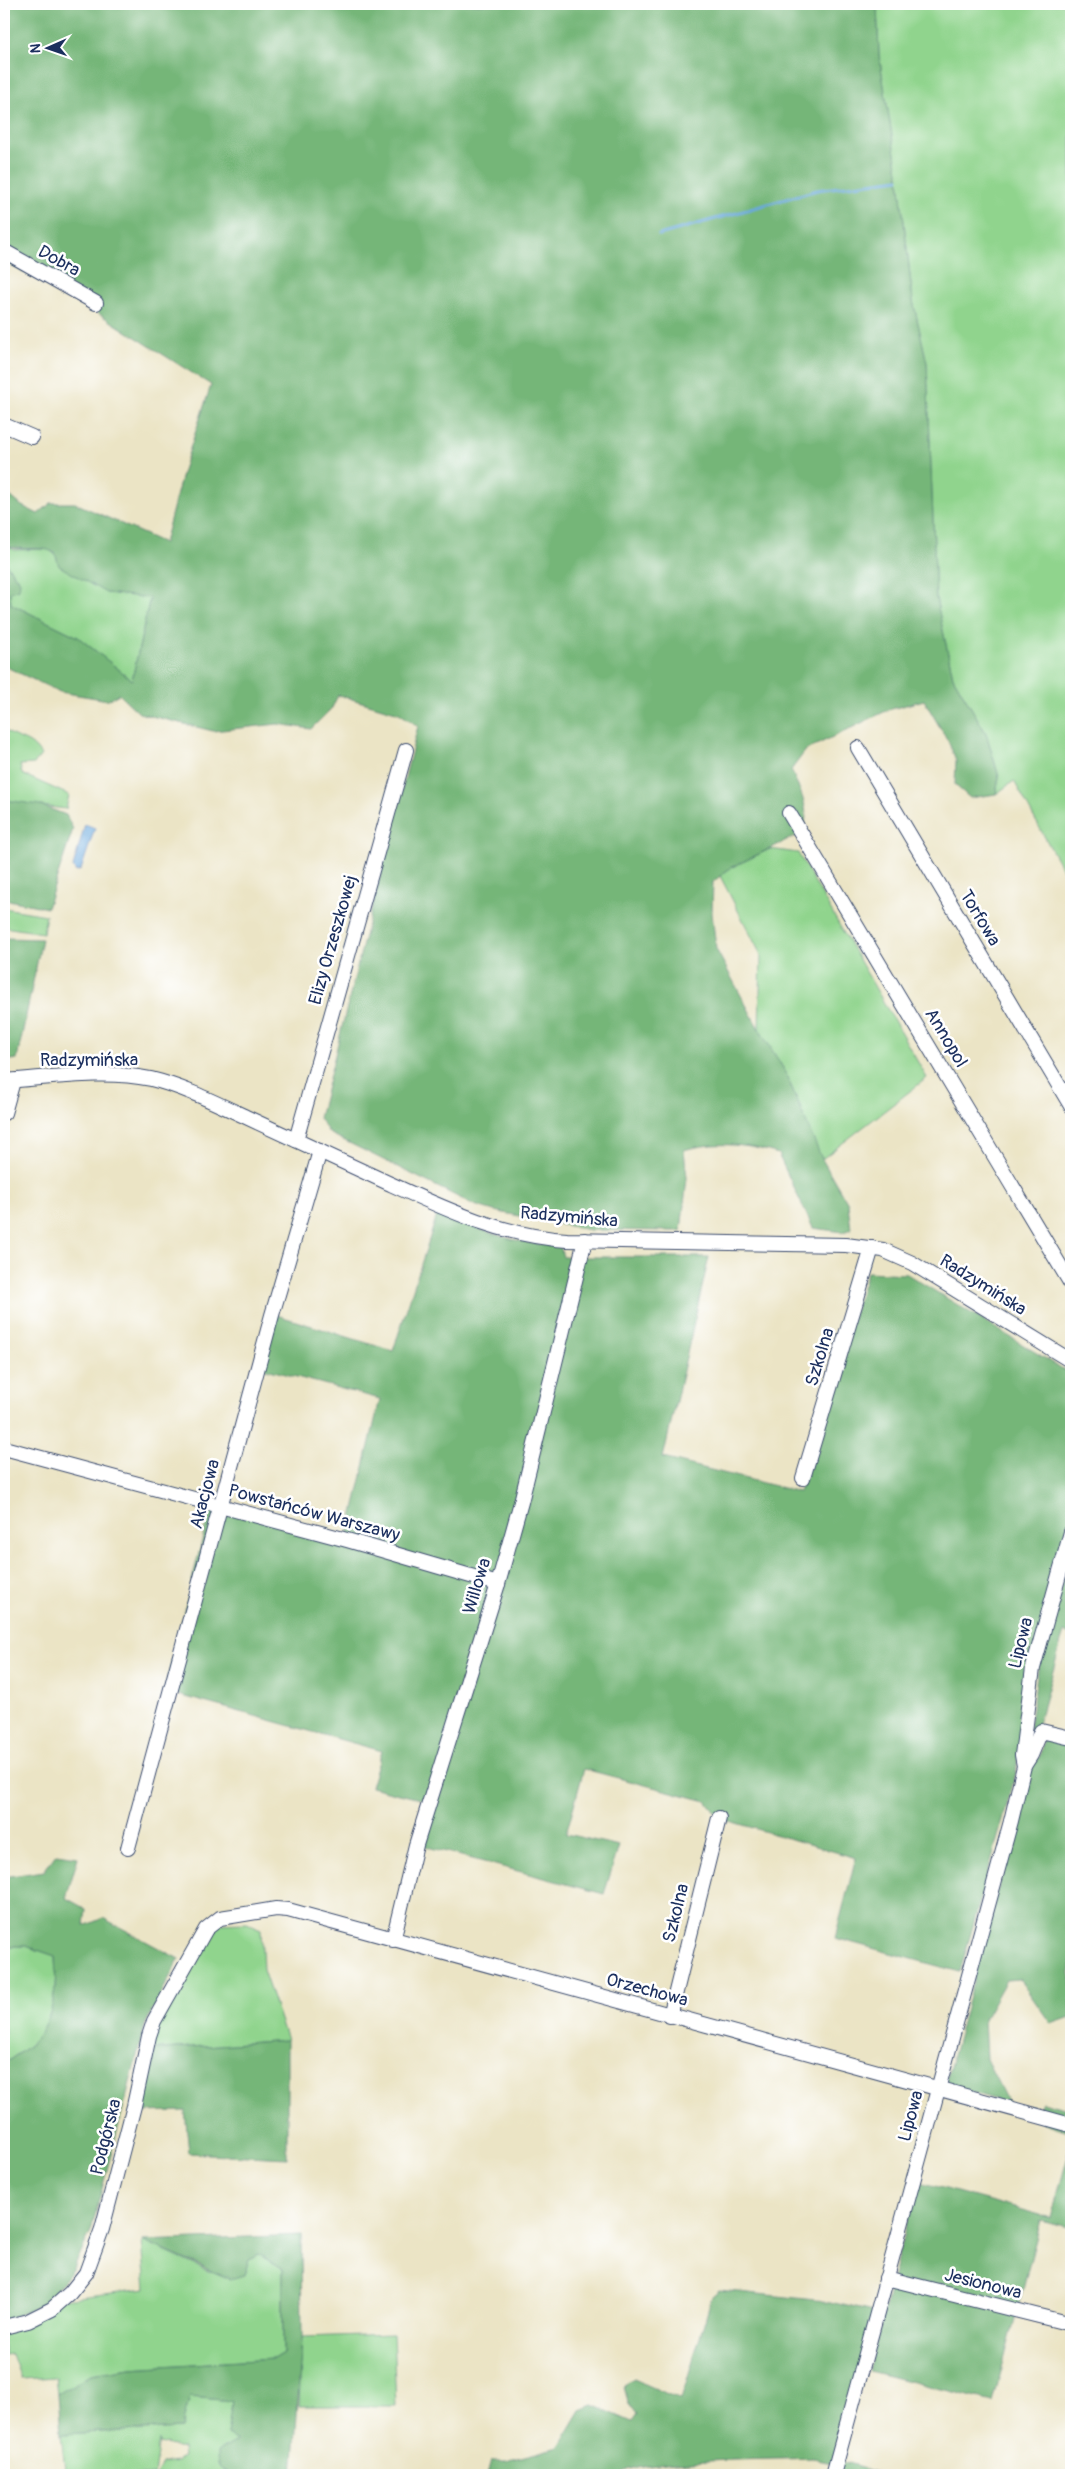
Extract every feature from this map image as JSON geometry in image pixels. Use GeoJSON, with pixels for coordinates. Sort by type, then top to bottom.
{"type":"FeatureCollection","features":[{"type":"Feature","properties":{"kind":"street","name":"Dobra"},"geometry":{"type":"LineString","coordinates":[[4,251],[96,303]]}},
{"type":"Feature","properties":{"kind":"street"},"geometry":{"type":"LineString","coordinates":[[4,425],[32,437]]}},
{"type":"Feature","properties":{"kind":"street","name":"Torfowa"},"geometry":{"type":"LineString","coordinates":[[858,748],[1071,1106]]}},
{"type":"Feature","properties":{"kind":"street","name":"Elizy Orzeszkowej"},"geometry":{"type":"LineString","coordinates":[[296,1140],[406,750]]}},
{"type":"Feature","properties":{"kind":"street","name":"Annopol"},"geometry":{"type":"LineString","coordinates":[[789,813],[1071,1284]]}},
{"type":"Feature","properties":{"kind":"street","name":"Radzymińska"},"geometry":{"type":"LineString","coordinates":[[8,1081],[107,1075],[151,1079],[176,1086],[440,1207],[491,1226],[526,1236],[584,1240],[846,1245],[872,1248],[894,1254],[912,1263],[1071,1361]]}},
{"type":"Feature","properties":{"kind":"street"},"geometry":{"type":"LineString","coordinates":[[4,1113],[8,1081]]}},
{"type":"Feature","properties":{"kind":"street","name":"Akacjowa"},"geometry":{"type":"LineString","coordinates":[[128,1848],[272,1315],[320,1151]]}},
{"type":"Feature","properties":{"kind":"street","name":"Willowa"},"geometry":{"type":"LineString","coordinates":[[393,1940],[418,1836],[498,1584],[521,1502],[584,1240]]}},
{"type":"Feature","properties":{"kind":"street","name":"Szkolna"},"geometry":{"type":"LineString","coordinates":[[803,1478],[872,1248]]}},
{"type":"Feature","properties":{"kind":"street","name":"Powstańców Warszawy"},"geometry":{"type":"LineString","coordinates":[[4,1448],[347,1540],[498,1584]]}},
{"type":"Feature","properties":{"kind":"street","name":"Lipowa"},"geometry":{"type":"LineString","coordinates":[[1024,1766],[1022,1755],[1034,1668],[1071,1532]]}},
{"type":"Feature","properties":{"kind":"street","name":"Lipowa"},"geometry":{"type":"LineString","coordinates":[[833,2475],[1024,1766],[1031,1755],[1041,1730],[1071,1738]]}},
{"type":"Feature","properties":{"kind":"street","name":"Szkolna"},"geometry":{"type":"LineString","coordinates":[[670,2016],[719,1818]]}},
{"type":"Feature","properties":{"kind":"street","name":"Orzechowa"},"geometry":{"type":"LineString","coordinates":[[211,1922],[229,1916],[276,1909],[288,1910],[1071,2125]]}},
{"type":"Feature","properties":{"kind":"street","name":"Podgórska"},"geometry":{"type":"LineString","coordinates":[[4,2327],[28,2321],[52,2309],[70,2293],[86,2273],[102,2230],[154,2021],[200,1938],[211,1922]]}},
{"type":"Feature","properties":{"kind":"street","name":"Jesionowa"},"geometry":{"type":"LineString","coordinates":[[886,2278],[1071,2324]]}},
{"type":"Feature","properties":{"kind":"green space"},"geometry":{"type":"Polygon","coordinates":[[[4,4],[877,4],[879,55],[899,179],[913,301],[927,363],[936,598],[953,677],[986,733],[999,777],[996,794],[970,798],[955,785],[956,760],[948,741],[924,700],[888,710],[806,750],[791,770],[804,801],[806,817],[802,833],[730,868],[713,882],[712,913],[716,949],[759,1029],[783,1068],[822,1159],[848,1204],[851,1229],[843,1232],[813,1228],[778,1154],[755,1148],[707,1145],[684,1150],[687,1178],[681,1231],[589,1230],[494,1211],[474,1205],[329,1133],[319,1118],[418,726],[399,713],[338,695],[332,708],[311,729],[278,724],[213,731],[139,713],[119,694],[108,700],[60,692],[4,666],[4,561],[20,582],[19,589],[10,592],[11,604],[78,637],[132,680],[150,598],[106,593],[59,566],[55,553],[50,550],[4,545],[4,491],[22,506],[38,514],[51,503],[75,503],[164,543],[183,470],[211,385],[82,303],[4,262],[4,4]]]}},
{"type":"Feature","properties":{"kind":"green space"},"geometry":{"type":"Polygon","coordinates":[[[877,4],[1071,4],[1071,885],[1014,781],[996,794],[999,777],[986,733],[953,677],[936,598],[927,363],[913,301],[899,179],[879,55],[877,4]]]}},
{"type":"Feature","properties":{"kind":"green space"},"geometry":{"type":"Polygon","coordinates":[[[4,545],[15,550],[48,549],[106,593],[150,597],[132,680],[78,637],[11,604],[10,592],[20,582],[4,561],[4,545]]]}},
{"type":"Feature","properties":{"kind":"green space"},"geometry":{"type":"Polygon","coordinates":[[[4,729],[37,749],[41,755],[34,764],[20,765],[22,774],[69,795],[66,809],[4,802],[4,729]]]}},
{"type":"Feature","properties":{"kind":"green space"},"geometry":{"type":"Polygon","coordinates":[[[6,800],[40,805],[66,815],[73,829],[47,908],[4,899],[4,802],[6,800]]]}},
{"type":"Feature","properties":{"kind":"green space"},"geometry":{"type":"Polygon","coordinates":[[[770,849],[798,853],[927,1078],[822,1159],[798,1123],[801,1108],[783,1068],[759,1029],[761,955],[720,876],[730,868],[770,849]]]}},
{"type":"Feature","properties":{"kind":"green space"},"geometry":{"type":"Polygon","coordinates":[[[4,908],[46,915],[43,933],[4,927],[4,908]]]}},
{"type":"Feature","properties":{"kind":"green space"},"geometry":{"type":"Polygon","coordinates":[[[4,938],[42,939],[17,1059],[4,1061],[4,938]]]}},
{"type":"Feature","properties":{"kind":"green space"},"geometry":{"type":"Polygon","coordinates":[[[438,1212],[498,1235],[529,1243],[560,1245],[563,1257],[709,1257],[663,1458],[799,1492],[867,1272],[907,1274],[1071,1374],[1071,1517],[1062,1545],[1020,1737],[1016,1773],[960,1972],[835,1938],[856,1858],[719,1818],[706,1801],[584,1769],[566,1834],[619,1846],[604,1894],[420,1845],[432,1802],[371,1787],[382,1751],[164,1691],[211,1505],[346,1543],[380,1399],[255,1366],[270,1313],[393,1351],[438,1212]]]}},
{"type":"Feature","properties":{"kind":"green space"},"geometry":{"type":"Polygon","coordinates":[[[1071,1551],[1071,1636],[1064,1632],[1032,1745],[1026,1746],[1039,1664],[1071,1551]]]}},
{"type":"Feature","properties":{"kind":"green space"},"geometry":{"type":"Polygon","coordinates":[[[1045,1735],[1071,1742],[1071,2017],[1051,2024],[1019,1979],[1006,1980],[984,2019],[986,2059],[1008,2103],[945,2085],[1032,1764],[1039,1758],[1045,1735]]]}},
{"type":"Feature","properties":{"kind":"green space"},"geometry":{"type":"Polygon","coordinates":[[[56,1854],[78,1857],[66,1898],[86,1909],[84,1926],[103,1918],[179,1959],[145,2025],[91,2231],[74,2267],[47,2301],[4,2322],[4,2062],[30,2045],[46,2023],[53,2002],[56,1967],[55,1956],[26,1946],[4,1946],[4,1877],[44,1871],[56,1854]]]}},
{"type":"Feature","properties":{"kind":"green space"},"geometry":{"type":"Polygon","coordinates":[[[247,1923],[261,1929],[263,1970],[287,2040],[150,2050],[152,2028],[214,1924],[247,1923]]]}},
{"type":"Feature","properties":{"kind":"green space"},"geometry":{"type":"Polygon","coordinates":[[[4,1946],[26,1946],[55,1956],[56,1979],[50,2013],[40,2033],[33,2042],[4,2062],[4,1946]]]}},
{"type":"Feature","properties":{"kind":"green space"},"geometry":{"type":"Polygon","coordinates":[[[287,2040],[287,2158],[189,2153],[185,2111],[139,2112],[150,2050],[287,2040]]]}},
{"type":"Feature","properties":{"kind":"green space"},"geometry":{"type":"Polygon","coordinates":[[[1042,2102],[1071,2110],[1071,2132],[1033,2119],[1042,2102]]]}},
{"type":"Feature","properties":{"kind":"green space"},"geometry":{"type":"Polygon","coordinates":[[[1071,2145],[1071,2228],[1041,2220],[993,2402],[869,2371],[917,2181],[1051,2218],[1071,2145]]]}},
{"type":"Feature","properties":{"kind":"green space"},"geometry":{"type":"Polygon","coordinates":[[[301,2235],[302,2337],[293,2475],[243,2475],[233,2474],[220,2468],[217,2452],[237,2441],[227,2435],[232,2401],[190,2397],[181,2428],[61,2434],[58,2394],[91,2374],[130,2368],[273,2359],[283,2353],[283,2269],[258,2254],[249,2259],[244,2275],[230,2279],[142,2241],[301,2235]]]}},
{"type":"Feature","properties":{"kind":"green space"},"geometry":{"type":"Polygon","coordinates":[[[142,2241],[208,2271],[244,2275],[249,2259],[258,2254],[283,2269],[283,2353],[273,2359],[130,2368],[91,2374],[58,2394],[56,2377],[21,2379],[12,2354],[4,2355],[4,2331],[62,2299],[146,2289],[142,2241]]]}},
{"type":"Feature","properties":{"kind":"green space"},"geometry":{"type":"Polygon","coordinates":[[[719,2290],[826,2301],[873,2312],[832,2462],[813,2458],[710,2461],[653,2465],[632,2469],[620,2475],[488,2475],[492,2461],[506,2461],[559,2447],[581,2410],[593,2405],[632,2422],[637,2415],[628,2403],[624,2385],[634,2379],[681,2400],[712,2296],[719,2290]]]}},
{"type":"Feature","properties":{"kind":"green space"},"geometry":{"type":"Polygon","coordinates":[[[393,2334],[396,2406],[299,2406],[302,2337],[393,2334]]]}},
{"type":"Feature","properties":{"kind":"green space"},"geometry":{"type":"Polygon","coordinates":[[[190,2397],[233,2401],[227,2435],[238,2441],[224,2472],[233,2475],[156,2475],[162,2464],[177,2462],[183,2457],[182,2448],[159,2443],[159,2439],[154,2475],[63,2475],[65,2470],[61,2434],[181,2428],[190,2397]]]}},
{"type":"Feature","properties":{"kind":"green space"},"geometry":{"type":"Polygon","coordinates":[[[841,2462],[885,2475],[837,2475],[841,2462]]]}},
{"type":"Feature","properties":{"kind":"water"},"geometry":{"type":"Polygon","coordinates":[[[85,824],[95,828],[81,870],[76,872],[73,867],[85,824]]]}},
{"type":"Feature","properties":{"kind":"waterway"},"geometry":{"type":"LineString","coordinates":[[659,235],[817,190],[899,179]]}}]}
